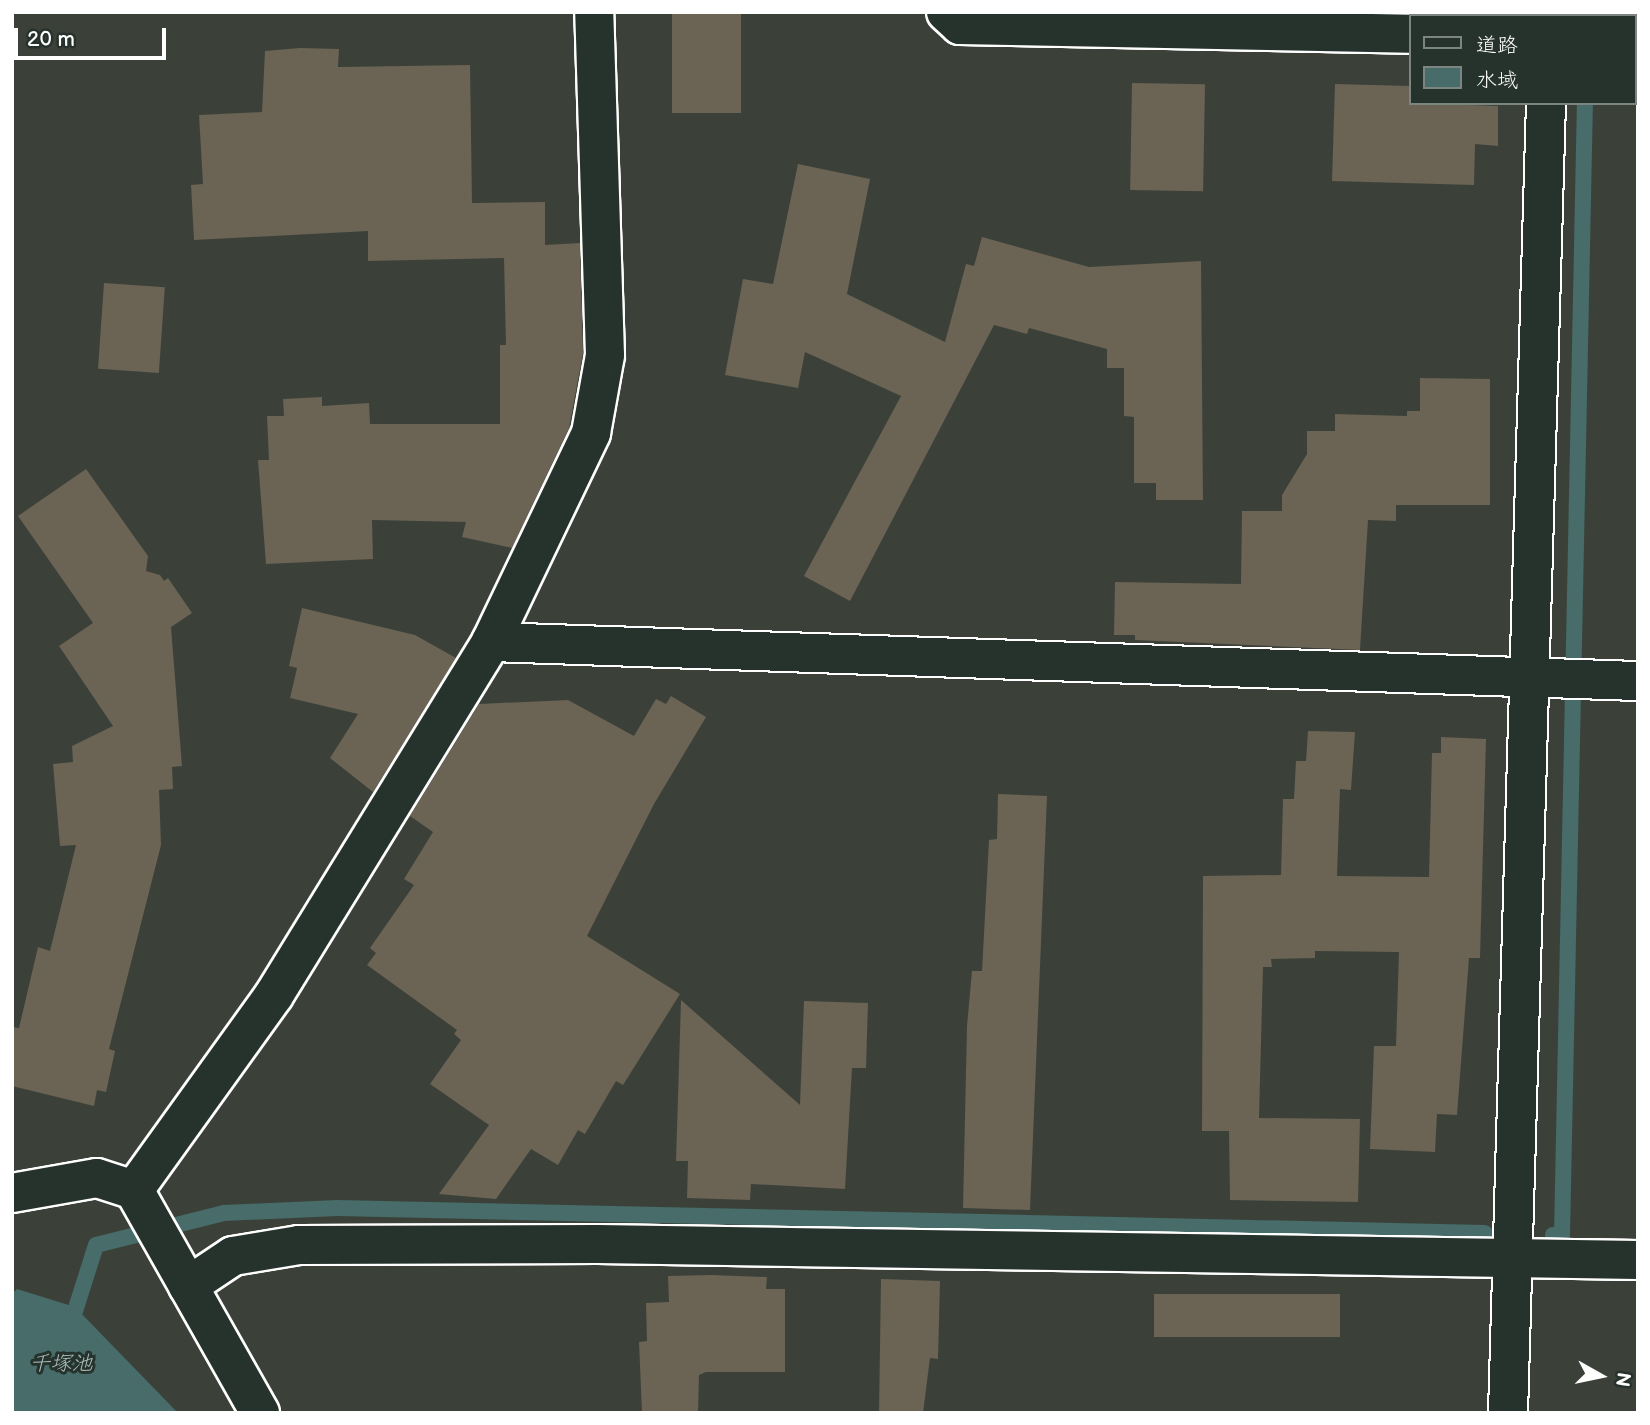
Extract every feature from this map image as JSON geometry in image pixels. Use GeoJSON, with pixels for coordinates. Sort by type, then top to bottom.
{"type":"FeatureCollection","features":[{"type":"Feature","properties":{"kind":"street"},"geometry":{"type":"LineString","coordinates":[[149,1217],[274,995],[491,642],[591,433],[601,390],[605,355],[594,12]]}},
{"type":"Feature","properties":{"kind":"street"},"geometry":{"type":"LineString","coordinates":[[946,12],[960,25],[1408,34]]}},
{"type":"Feature","properties":{"kind":"street"},"geometry":{"type":"LineString","coordinates":[[1508,1413],[1512,1257],[1561,678],[1546,105]]}},
{"type":"Feature","properties":{"kind":"street"},"geometry":{"type":"LineString","coordinates":[[491,642],[1638,681]]}},
{"type":"Feature","properties":{"kind":"street"},"geometry":{"type":"LineString","coordinates":[[12,1193],[97,1178],[149,1217],[260,1413]]}},
{"type":"Feature","properties":{"kind":"street"},"geometry":{"type":"LineString","coordinates":[[188,1286],[233,1256],[299,1245],[598,1244],[1638,1260]]}},
{"type":"Feature","properties":{"kind":"water","name":"千塚池"},"geometry":{"type":"Polygon","coordinates":[[[17,1289],[75,1307],[178,1413],[12,1413],[12,1294],[17,1289]]]}},
{"type":"Feature","properties":{"kind":"building"},"geometry":{"type":"Polygon","coordinates":[[[672,12],[741,12],[741,113],[672,113],[672,12]]]}},
{"type":"Feature","properties":{"kind":"building"},"geometry":{"type":"Polygon","coordinates":[[[339,49],[338,67],[470,65],[472,203],[545,202],[545,245],[580,243],[583,353],[569,428],[512,548],[462,537],[466,522],[372,520],[373,559],[266,564],[258,460],[269,460],[267,416],[284,416],[283,399],[322,397],[322,406],[369,403],[370,424],[500,424],[500,345],[506,345],[504,258],[368,261],[368,231],[194,240],[191,185],[203,184],[199,115],[262,112],[265,51],[339,49]]]}},
{"type":"Feature","properties":{"kind":"building"},"geometry":{"type":"Polygon","coordinates":[[[1132,83],[1205,84],[1203,191],[1130,190],[1132,83]]]}},
{"type":"Feature","properties":{"kind":"building"},"geometry":{"type":"Polygon","coordinates":[[[1335,84],[1408,86],[1408,105],[1498,106],[1498,146],[1475,144],[1474,185],[1332,181],[1335,84]]]}},
{"type":"Feature","properties":{"kind":"building"},"geometry":{"type":"Polygon","coordinates":[[[798,164],[870,179],[847,294],[945,342],[966,264],[974,266],[982,237],[1089,267],[1201,261],[1203,500],[1156,500],[1156,483],[1134,483],[1134,417],[1124,416],[1124,368],[1107,368],[1107,349],[1029,328],[1027,334],[994,325],[850,601],[804,576],[901,396],[805,352],[798,388],[725,375],[743,279],[773,284],[798,164]]]}},
{"type":"Feature","properties":{"kind":"building"},"geometry":{"type":"Polygon","coordinates":[[[104,283],[165,287],[159,373],[98,369],[104,283]]]}},
{"type":"Feature","properties":{"kind":"building"},"geometry":{"type":"Polygon","coordinates":[[[1420,378],[1490,379],[1490,505],[1396,505],[1396,521],[1368,520],[1360,650],[1135,640],[1135,635],[1114,635],[1115,582],[1241,584],[1242,511],[1282,511],[1282,495],[1307,454],[1307,431],[1335,431],[1335,414],[1407,416],[1407,411],[1420,411],[1420,378]]]}},
{"type":"Feature","properties":{"kind":"building"},"geometry":{"type":"Polygon","coordinates":[[[86,469],[148,556],[146,571],[160,575],[164,581],[168,578],[192,613],[171,627],[182,766],[172,767],[173,789],[159,790],[161,845],[109,1049],[115,1051],[106,1092],[97,1090],[94,1106],[12,1086],[12,1027],[19,1028],[38,947],[50,951],[76,845],[60,846],[53,764],[73,762],[72,746],[113,726],[59,646],[93,623],[18,516],[86,469]]]}},
{"type":"Feature","properties":{"kind":"building"},"geometry":{"type":"Polygon","coordinates":[[[302,608],[415,635],[456,658],[373,792],[330,758],[358,714],[290,698],[297,668],[289,666],[302,608]]]}},
{"type":"Feature","properties":{"kind":"building"},"geometry":{"type":"Polygon","coordinates":[[[671,696],[706,717],[654,804],[587,936],[680,994],[623,1085],[616,1081],[585,1134],[578,1130],[558,1165],[531,1149],[496,1199],[439,1194],[489,1125],[430,1084],[461,1040],[454,1034],[457,1030],[367,965],[376,953],[370,948],[414,885],[404,879],[433,832],[410,816],[479,704],[568,700],[634,736],[656,699],[666,704],[671,696]]]}},
{"type":"Feature","properties":{"kind":"building"},"geometry":{"type":"Polygon","coordinates":[[[1308,731],[1355,732],[1351,790],[1340,789],[1337,876],[1429,877],[1432,753],[1441,753],[1441,737],[1486,739],[1480,958],[1469,958],[1457,1115],[1437,1114],[1435,1152],[1370,1149],[1374,1046],[1396,1046],[1399,952],[1315,951],[1315,958],[1271,959],[1272,967],[1263,967],[1259,1118],[1360,1119],[1358,1202],[1230,1200],[1229,1131],[1202,1131],[1203,876],[1281,875],[1283,799],[1294,799],[1296,761],[1306,761],[1308,731]]]}},
{"type":"Feature","properties":{"kind":"building"},"geometry":{"type":"Polygon","coordinates":[[[998,794],[1047,796],[1030,1210],[963,1208],[967,1026],[972,971],[982,971],[989,840],[997,839],[998,794]]]}},
{"type":"Feature","properties":{"kind":"building"},"geometry":{"type":"Polygon","coordinates":[[[681,1000],[800,1105],[804,1001],[868,1003],[866,1068],[852,1068],[845,1189],[751,1184],[750,1200],[687,1198],[688,1161],[676,1161],[681,1000]]]}},
{"type":"Feature","properties":{"kind":"building"},"geometry":{"type":"Polygon","coordinates":[[[668,1276],[767,1277],[766,1289],[785,1289],[785,1372],[706,1372],[699,1375],[698,1413],[642,1413],[639,1342],[647,1341],[646,1303],[669,1302],[668,1276]]]}},
{"type":"Feature","properties":{"kind":"building"},"geometry":{"type":"Polygon","coordinates":[[[881,1279],[940,1281],[938,1359],[930,1358],[923,1413],[879,1413],[881,1279]]]}},
{"type":"Feature","properties":{"kind":"building"},"geometry":{"type":"Polygon","coordinates":[[[1154,1294],[1340,1294],[1340,1337],[1154,1337],[1154,1294]]]}},
{"type":"Feature","properties":{"kind":"waterway"},"geometry":{"type":"LineString","coordinates":[[1553,1235],[1562,1235],[1585,105]]}},
{"type":"Feature","properties":{"kind":"waterway"},"geometry":{"type":"LineString","coordinates":[[70,1327],[96,1245],[224,1213],[337,1208],[1485,1233]]}}]}
